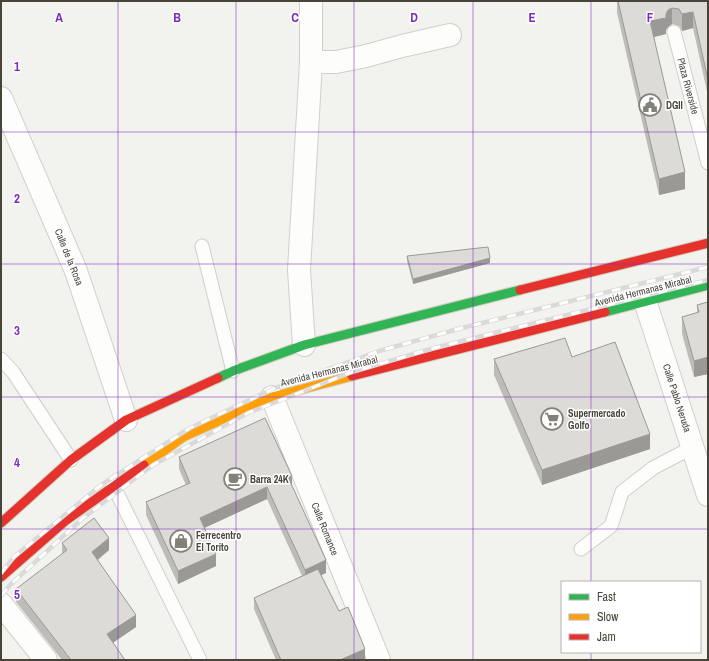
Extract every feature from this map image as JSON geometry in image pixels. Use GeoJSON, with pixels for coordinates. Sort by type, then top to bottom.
{"type":"FeatureCollection","features":[{"type":"Feature","properties":{"kind":"main road"},"geometry":{"type":"LineString","coordinates":[[1,523],[71,460],[126,420],[233,371],[304,345],[708,244]]}},
{"type":"Feature","properties":{"kind":"main road","name":"Avenida Hermanas Mirabal"},"geometry":{"type":"LineString","coordinates":[[1,577],[65,521],[183,436],[272,397],[708,285]]}},
{"type":"Feature","properties":{"kind":"street"},"geometry":{"type":"LineString","coordinates":[[304,345],[299,270],[311,62],[311,1]]}},
{"type":"Feature","properties":{"kind":"street"},"geometry":{"type":"LineString","coordinates":[[311,62],[336,62],[366,56],[450,34]]}},
{"type":"Feature","properties":{"kind":"street","name":"Calle de la Rosa"},"geometry":{"type":"LineString","coordinates":[[1,98],[76,271],[126,420]]}},
{"type":"Feature","properties":{"kind":"street","name":"Calle Pablo Neruda"},"geometry":{"type":"LineString","coordinates":[[645,301],[708,495]]}},
{"type":"Feature","properties":{"kind":"street","name":"Calle Romance"},"geometry":{"type":"LineString","coordinates":[[272,397],[379,660]]}},
{"type":"Feature","properties":{"kind":"street"},"geometry":{"type":"LineString","coordinates":[[1,604],[46,660]]}},
{"type":"Feature","properties":{"kind":"lane","name":"Plaza Riverside"},"geometry":{"type":"LineString","coordinates":[[674,32],[708,163]]}},
{"type":"Feature","properties":{"kind":"lane"},"geometry":{"type":"LineString","coordinates":[[202,246],[233,371]]}},
{"type":"Feature","properties":{"kind":"lane"},"geometry":{"type":"LineString","coordinates":[[1,359],[13,372],[71,460]]}},
{"type":"Feature","properties":{"kind":"lane"},"geometry":{"type":"LineString","coordinates":[[581,549],[612,526],[622,492],[653,468],[693,447]]}},
{"type":"Feature","properties":{"kind":"lane"},"geometry":{"type":"LineString","coordinates":[[113,485],[200,660]]}},
{"type":"Feature","properties":{"kind":"building"},"geometry":{"type":"Polygon","coordinates":[[[618,1],[708,1],[708,80],[693,12],[682,14],[679,9],[672,8],[668,10],[666,18],[650,21],[685,172],[659,179],[618,1]]]}},
{"type":"Feature","properties":{"kind":"building"},"geometry":{"type":"Polygon","coordinates":[[[488,247],[490,258],[413,279],[407,256],[488,247]]]}},
{"type":"Feature","properties":{"kind":"building"},"geometry":{"type":"Polygon","coordinates":[[[708,302],[708,357],[694,361],[682,317],[699,312],[697,305],[708,302]]]}},
{"type":"Feature","properties":{"kind":"building"},"geometry":{"type":"Polygon","coordinates":[[[565,338],[572,357],[615,342],[650,434],[542,470],[494,359],[565,338]]]}},
{"type":"Feature","properties":{"kind":"building"},"geometry":{"type":"Polygon","coordinates":[[[265,418],[292,476],[288,477],[326,560],[305,570],[267,487],[200,518],[216,554],[178,571],[146,502],[190,483],[179,457],[265,418]]]}},
{"type":"Feature","properties":{"kind":"building"},"geometry":{"type":"Polygon","coordinates":[[[94,518],[109,538],[92,552],[136,615],[107,634],[125,660],[71,660],[16,589],[67,550],[62,543],[94,518]]]}},
{"type":"Feature","properties":{"kind":"building"},"geometry":{"type":"Polygon","coordinates":[[[318,569],[339,611],[348,607],[365,649],[340,660],[281,660],[254,598],[318,569]]]}},
{"type":"Feature","properties":{"kind":"railway"},"geometry":{"type":"LineString","coordinates":[[1,573],[14,557],[101,485],[190,428],[275,388],[379,351],[462,328],[708,267]]}},
{"type":"Feature","properties":{"kind":"railway"},"geometry":{"type":"LineString","coordinates":[[1,596],[10,585],[82,519],[153,465],[248,413],[352,372],[434,348],[708,280]]}},
{"type":"Feature","properties":{"kind":"traffic: fast"},"geometry":{"type":"LineString","coordinates":[[605,312],[708,285]]}},
{"type":"Feature","properties":{"kind":"traffic: fast"},"geometry":{"type":"LineString","coordinates":[[218,378],[304,345],[520,290]]}},
{"type":"Feature","properties":{"kind":"traffic: slow"},"geometry":{"type":"LineString","coordinates":[[144,465],[183,437],[272,397],[352,376]]}},
{"type":"Feature","properties":{"kind":"traffic: jam"},"geometry":{"type":"LineString","coordinates":[[520,290],[708,243]]}},
{"type":"Feature","properties":{"kind":"traffic: jam"},"geometry":{"type":"LineString","coordinates":[[352,376],[605,312]]}},
{"type":"Feature","properties":{"kind":"traffic: jam"},"geometry":{"type":"LineString","coordinates":[[1,523],[71,460],[126,420],[218,378]]}},
{"type":"Feature","properties":{"kind":"traffic: jam"},"geometry":{"type":"LineString","coordinates":[[1,577],[65,521],[144,465]]}},
{"type":"Feature","properties":{"kind":"place","name":"DGII"},"geometry":{"type":"Point","coordinates":[650,105]}},
{"type":"Feature","properties":{"kind":"place","name":"Supermercado Golfo"},"geometry":{"type":"Point","coordinates":[552,419]}},
{"type":"Feature","properties":{"kind":"place","name":"Barra 24K"},"geometry":{"type":"Point","coordinates":[235,479]}},
{"type":"Feature","properties":{"kind":"place","name":"Ferrecentro El Torito"},"geometry":{"type":"Point","coordinates":[181,541]}}]}
